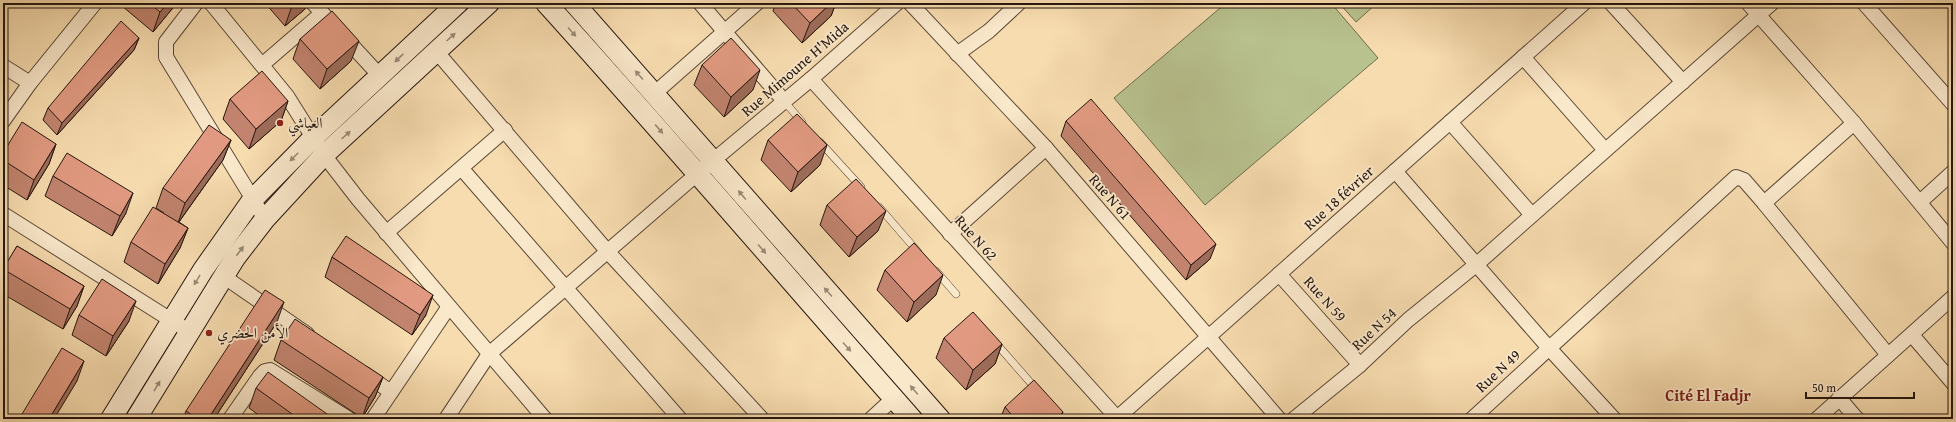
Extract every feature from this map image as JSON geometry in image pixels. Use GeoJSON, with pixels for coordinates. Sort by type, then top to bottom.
{"type":"FeatureCollection","features":[{"type":"Feature","properties":{"kind":"main road"},"geometry":{"type":"LineString","coordinates":[[110,419],[203,270],[253,199],[313,138],[458,3]]}},
{"type":"Feature","properties":{"kind":"main road"},"geometry":{"type":"LineString","coordinates":[[136,419],[223,276],[264,218],[324,155],[490,3]]}},
{"type":"Feature","properties":{"kind":"main road"},"geometry":{"type":"LineString","coordinates":[[546,3],[912,419]]}},
{"type":"Feature","properties":{"kind":"main road"},"geometry":{"type":"LineString","coordinates":[[574,3],[714,160],[940,419]]}},
{"type":"Feature","properties":{"kind":"street"},"geometry":{"type":"LineString","coordinates":[[3,121],[30,83],[94,3]]}},
{"type":"Feature","properties":{"kind":"street"},"geometry":{"type":"LineString","coordinates":[[196,3],[166,42],[166,57],[264,218]]}},
{"type":"Feature","properties":{"kind":"street"},"geometry":{"type":"LineString","coordinates":[[211,3],[263,64],[298,110],[324,155],[386,233],[448,308],[545,419]]}},
{"type":"Feature","properties":{"kind":"street"},"geometry":{"type":"LineString","coordinates":[[700,3],[784,101]]}},
{"type":"Feature","properties":{"kind":"street"},"geometry":{"type":"LineString","coordinates":[[655,93],[757,3]]}},
{"type":"Feature","properties":{"kind":"street","name":"Rue Mimoune H'Mida"},"geometry":{"type":"LineString","coordinates":[[446,419],[488,354],[697,174],[811,79],[897,3]]}},
{"type":"Feature","properties":{"kind":"street","name":"Rue N 61"},"geometry":{"type":"LineString","coordinates":[[910,3],[1046,148],[1279,419]]}},
{"type":"Feature","properties":{"kind":"street"},"geometry":{"type":"LineString","coordinates":[[957,54],[989,31],[1019,3]]}},
{"type":"Feature","properties":{"kind":"street","name":"Rue 18 février"},"geometry":{"type":"LineString","coordinates":[[1117,419],[1584,3]]}},
{"type":"Feature","properties":{"kind":"street"},"geometry":{"type":"LineString","coordinates":[[1612,3],[1683,82]]}},
{"type":"Feature","properties":{"kind":"street"},"geometry":{"type":"LineString","coordinates":[[1748,3],[1854,123],[1953,243]]}},
{"type":"Feature","properties":{"kind":"street","name":"Rue N 54"},"geometry":{"type":"LineString","coordinates":[[1294,419],[1360,365],[1408,320],[1477,264],[1772,3]]}},
{"type":"Feature","properties":{"kind":"street"},"geometry":{"type":"LineString","coordinates":[[1864,3],[1953,104]]}},
{"type":"Feature","properties":{"kind":"street"},"geometry":{"type":"LineString","coordinates":[[263,64],[318,8],[380,76]]}},
{"type":"Feature","properties":{"kind":"street"},"geometry":{"type":"LineString","coordinates":[[436,51],[608,252],[762,419]]}},
{"type":"Feature","properties":{"kind":"street"},"geometry":{"type":"LineString","coordinates":[[1523,57],[1606,150]]}},
{"type":"Feature","properties":{"kind":"street"},"geometry":{"type":"LineString","coordinates":[[3,66],[30,83]]}},
{"type":"Feature","properties":{"kind":"street","name":"Rue N 62"},"geometry":{"type":"LineString","coordinates":[[811,79],[1117,419]]}},
{"type":"Feature","properties":{"kind":"street"},"geometry":{"type":"LineString","coordinates":[[1450,122],[1532,215]]}},
{"type":"Feature","properties":{"kind":"street"},"geometry":{"type":"LineString","coordinates":[[1854,123],[1764,203],[1888,355]]}},
{"type":"Feature","properties":{"kind":"street"},"geometry":{"type":"LineString","coordinates":[[386,233],[462,169],[505,130]]}},
{"type":"Feature","properties":{"kind":"street"},"geometry":{"type":"LineString","coordinates":[[950,234],[1046,148]]}},
{"type":"Feature","properties":{"kind":"street"},"geometry":{"type":"LineString","coordinates":[[462,169],[680,419]]}},
{"type":"Feature","properties":{"kind":"street"},"geometry":{"type":"LineString","coordinates":[[1395,171],[1548,347],[1614,419]]}},
{"type":"Feature","properties":{"kind":"street"},"geometry":{"type":"LineString","coordinates":[[1920,202],[1953,172]]}},
{"type":"Feature","properties":{"kind":"street","name":"Rue N 49"},"geometry":{"type":"LineString","coordinates":[[1478,417],[1548,347],[1733,179],[1736,177],[1744,180],[1764,203]]}},
{"type":"Feature","properties":{"kind":"street"},"geometry":{"type":"LineString","coordinates":[[3,214],[190,332]]}},
{"type":"Feature","properties":{"kind":"street","name":"Rue N 59"},"geometry":{"type":"LineString","coordinates":[[1279,274],[1360,365]]}},
{"type":"Feature","properties":{"kind":"street"},"geometry":{"type":"LineString","coordinates":[[223,276],[321,343]]}},
{"type":"Feature","properties":{"kind":"street"},"geometry":{"type":"LineString","coordinates":[[1817,419],[1953,297]]}},
{"type":"Feature","properties":{"kind":"street"},"geometry":{"type":"LineString","coordinates":[[373,419],[448,308]]}},
{"type":"Feature","properties":{"kind":"street"},"geometry":{"type":"LineString","coordinates":[[1912,335],[1953,383]]}},
{"type":"Feature","properties":{"kind":"street"},"geometry":{"type":"LineString","coordinates":[[353,365],[391,392]]}},
{"type":"Feature","properties":{"kind":"street"},"geometry":{"type":"LineString","coordinates":[[230,419],[260,376],[265,371],[270,370],[349,419]]}},
{"type":"Feature","properties":{"kind":"street"},"geometry":{"type":"LineString","coordinates":[[871,419],[894,398]]}},
{"type":"Feature","properties":{"kind":"street"},"geometry":{"type":"LineString","coordinates":[[1839,398],[1857,419]]}},
{"type":"Feature","properties":{"kind":"lane"},"geometry":{"type":"LineString","coordinates":[[784,101],[807,127]]}},
{"type":"Feature","properties":{"kind":"lane"},"geometry":{"type":"LineString","coordinates":[[818,139],[865,192]]}},
{"type":"Feature","properties":{"kind":"lane"},"geometry":{"type":"LineString","coordinates":[[871,198],[924,258]]}},
{"type":"Feature","properties":{"kind":"lane"},"geometry":{"type":"LineString","coordinates":[[929,264],[956,294]]}},
{"type":"Feature","properties":{"kind":"lane"},"geometry":{"type":"LineString","coordinates":[[989,335],[1041,395]]}},
{"type":"Feature","properties":{"kind":"green space"},"geometry":{"type":"Polygon","coordinates":[[[1226,3],[1331,3],[1378,58],[1205,205],[1114,98],[1226,3]]]}},
{"type":"Feature","properties":{"kind":"green space"},"geometry":{"type":"Polygon","coordinates":[[[1339,3],[1377,3],[1356,22],[1339,3]]]}},
{"type":"Feature","properties":{"kind":"building"},"geometry":{"type":"Polygon","coordinates":[[[149,3],[168,3],[160,12],[149,3]]]}},
{"type":"Feature","properties":{"kind":"building"},"geometry":{"type":"Polygon","coordinates":[[[289,3],[296,3],[292,6],[289,3]]]}},
{"type":"Feature","properties":{"kind":"building"},"geometry":{"type":"Polygon","coordinates":[[[791,3],[831,3],[810,23],[791,3]]]}},
{"type":"Feature","properties":{"kind":"building"},"geometry":{"type":"Polygon","coordinates":[[[332,11],[359,41],[327,69],[300,39],[332,11]]]}},
{"type":"Feature","properties":{"kind":"building"},"geometry":{"type":"Polygon","coordinates":[[[121,21],[139,38],[62,123],[48,108],[121,21]]]}},
{"type":"Feature","properties":{"kind":"building"},"geometry":{"type":"Polygon","coordinates":[[[731,38],[760,70],[731,97],[702,65],[731,38]]]}},
{"type":"Feature","properties":{"kind":"building"},"geometry":{"type":"Polygon","coordinates":[[[262,71],[288,101],[256,129],[230,99],[262,71]]]}},
{"type":"Feature","properties":{"kind":"building"},"geometry":{"type":"Polygon","coordinates":[[[1091,99],[1216,244],[1191,265],[1066,121],[1091,99]]]}},
{"type":"Feature","properties":{"kind":"building"},"geometry":{"type":"Polygon","coordinates":[[[797,114],[827,145],[798,172],[768,140],[797,114]]]}},
{"type":"Feature","properties":{"kind":"building"},"geometry":{"type":"Polygon","coordinates":[[[22,122],[56,144],[34,180],[3,160],[3,153],[22,122]]]}},
{"type":"Feature","properties":{"kind":"building"},"geometry":{"type":"Polygon","coordinates":[[[209,125],[231,140],[185,203],[163,188],[209,125]]]}},
{"type":"Feature","properties":{"kind":"building"},"geometry":{"type":"Polygon","coordinates":[[[67,153],[133,193],[120,216],[53,176],[67,153]]]}},
{"type":"Feature","properties":{"kind":"building"},"geometry":{"type":"Polygon","coordinates":[[[856,179],[886,211],[857,237],[827,205],[856,179]]]}},
{"type":"Feature","properties":{"kind":"building"},"geometry":{"type":"Polygon","coordinates":[[[153,207],[188,228],[165,264],[131,242],[153,207]]]}},
{"type":"Feature","properties":{"kind":"building"},"geometry":{"type":"Polygon","coordinates":[[[346,236],[433,295],[420,315],[332,257],[346,236]]]}},
{"type":"Feature","properties":{"kind":"building"},"geometry":{"type":"Polygon","coordinates":[[[914,243],[943,275],[914,302],[885,270],[914,243]]]}},
{"type":"Feature","properties":{"kind":"building"},"geometry":{"type":"Polygon","coordinates":[[[17,246],[84,286],[70,309],[3,269],[17,246]]]}},
{"type":"Feature","properties":{"kind":"building"},"geometry":{"type":"Polygon","coordinates":[[[102,279],[136,301],[113,336],[79,315],[102,279]]]}},
{"type":"Feature","properties":{"kind":"building"},"geometry":{"type":"Polygon","coordinates":[[[265,290],[284,302],[208,419],[198,419],[186,411],[265,290]]]}},
{"type":"Feature","properties":{"kind":"building"},"geometry":{"type":"Polygon","coordinates":[[[973,312],[1002,344],[973,370],[944,338],[973,312]]]}},
{"type":"Feature","properties":{"kind":"building"},"geometry":{"type":"Polygon","coordinates":[[[295,319],[383,377],[369,398],[281,340],[295,319]]]}},
{"type":"Feature","properties":{"kind":"building"},"geometry":{"type":"Polygon","coordinates":[[[62,348],[84,361],[49,419],[19,419],[62,348]]]}},
{"type":"Feature","properties":{"kind":"building"},"geometry":{"type":"Polygon","coordinates":[[[268,372],[334,419],[299,419],[256,388],[268,372]]]}},
{"type":"Feature","properties":{"kind":"building"},"geometry":{"type":"Polygon","coordinates":[[[1034,380],[1063,412],[1056,419],[1015,419],[1005,407],[1034,380]]]}},
{"type":"Feature","properties":{"kind":"place","name":"العياشي"},"geometry":{"type":"Point","coordinates":[280,123]}},
{"type":"Feature","properties":{"kind":"place","name":"الأمن الحضري"},"geometry":{"type":"Point","coordinates":[209,333]}},
{"type":"Feature","properties":{"kind":"district","name":"Cité El Fadjr"},"geometry":{"type":"Point","coordinates":[1708,395]}}]}
